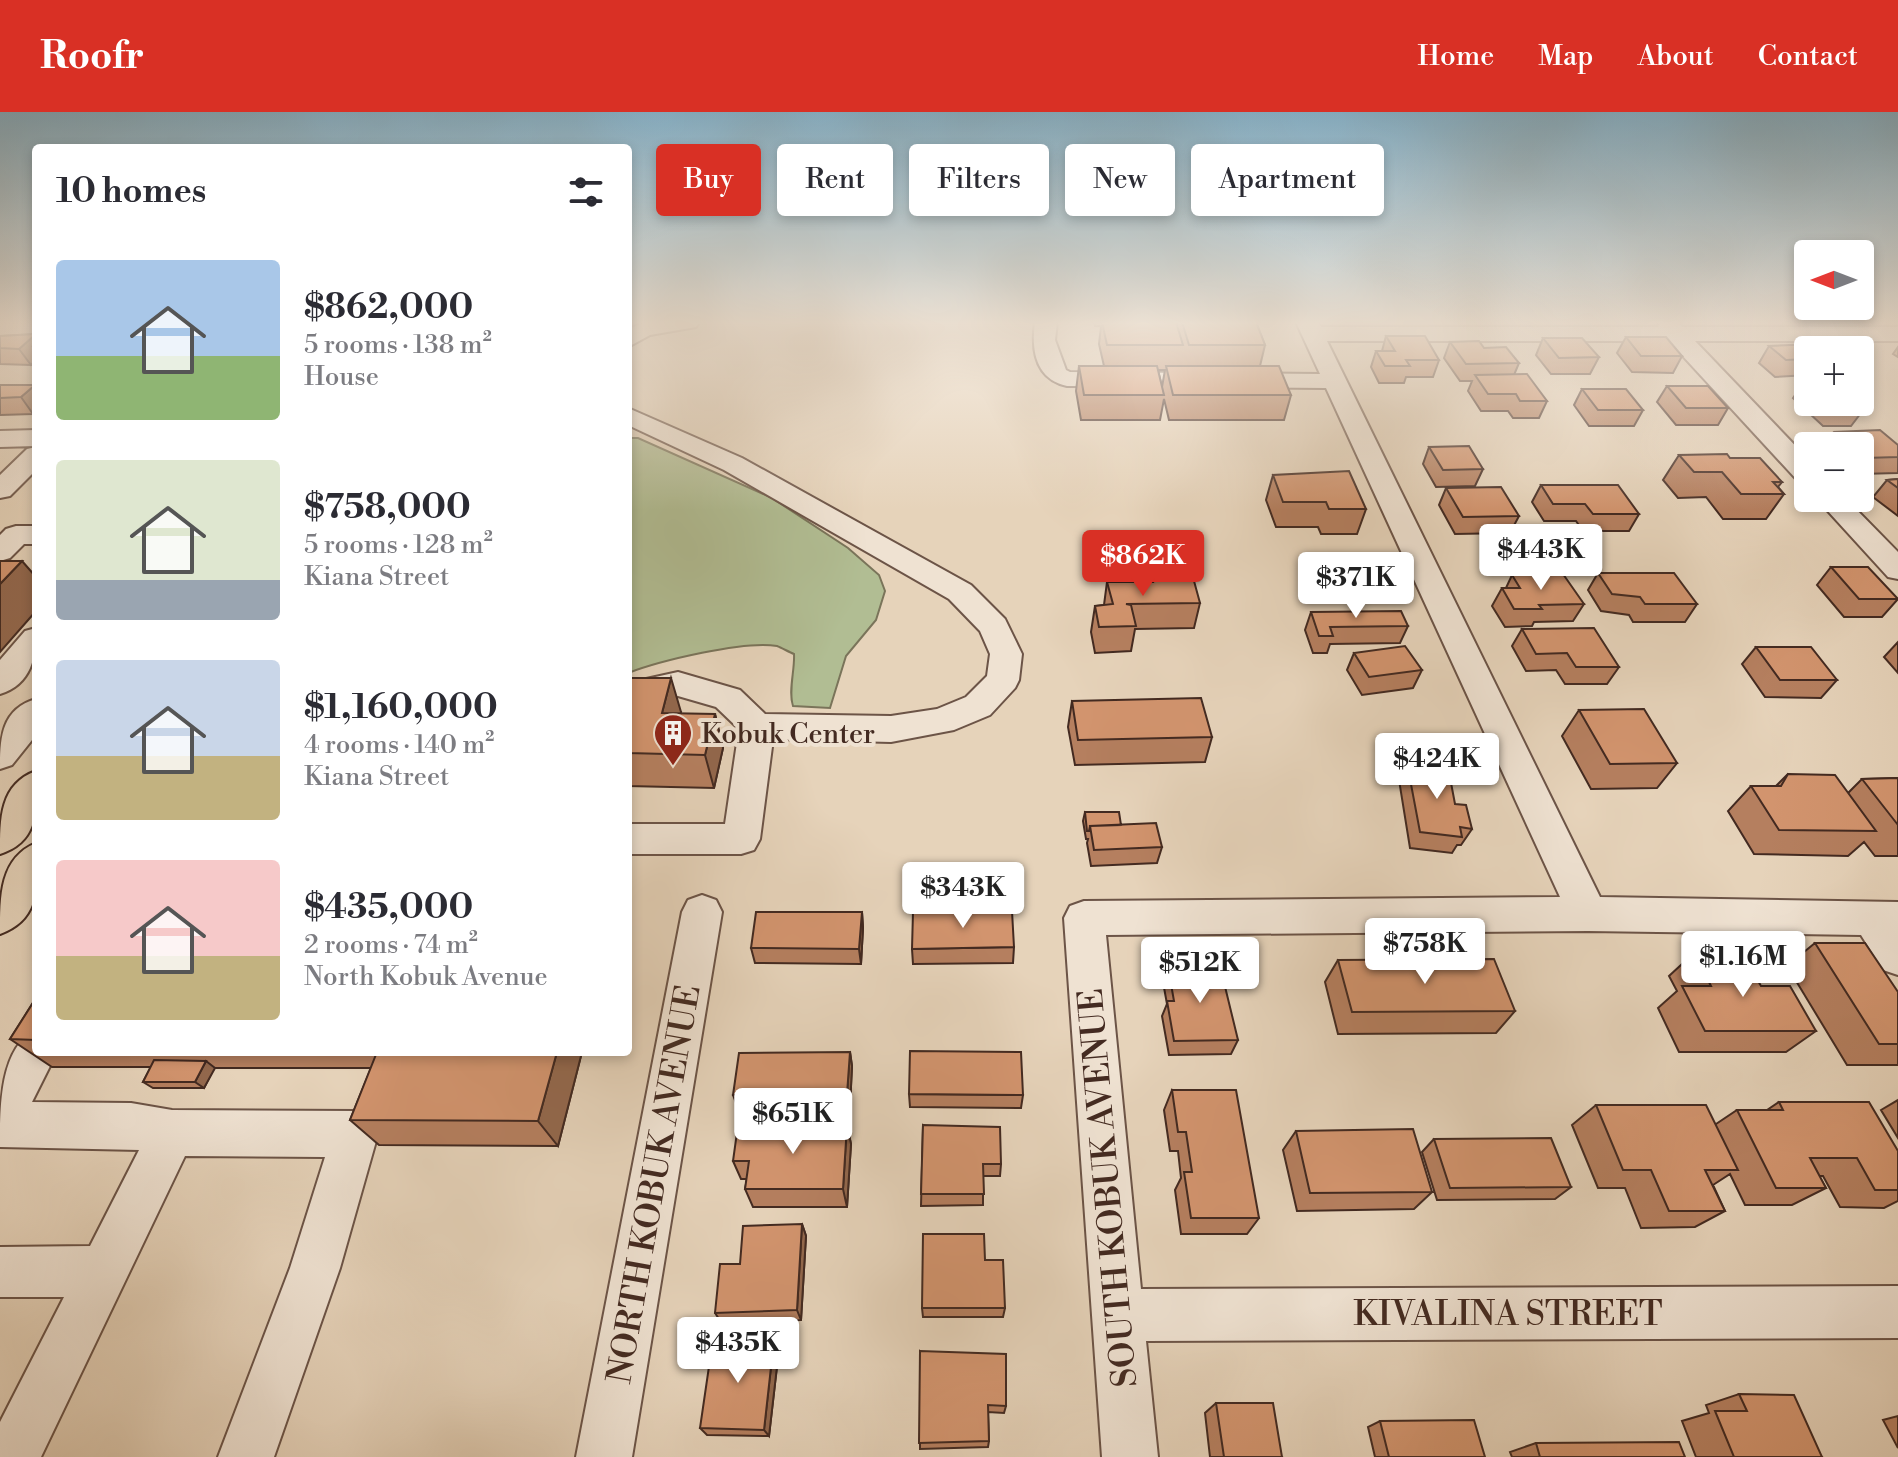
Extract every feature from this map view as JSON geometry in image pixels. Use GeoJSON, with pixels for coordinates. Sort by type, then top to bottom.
{"type":"FeatureCollection","features":[{"type":"Feature","properties":{"kind":"main road"},"geometry":{"type":"LineString","coordinates":[[0,836],[32,793]]}},
{"type":"Feature","properties":{"kind":"main road"},"geometry":{"type":"LineString","coordinates":[[0,913],[32,868]]}},
{"type":"Feature","properties":{"kind":"street"},"geometry":{"type":"LineString","coordinates":[[1337,385],[1588,914],[1886,919],[1898,957]]}},
{"type":"Feature","properties":{"kind":"street"},"geometry":{"type":"LineString","coordinates":[[1723,385],[1794,460]]}},
{"type":"Feature","properties":{"kind":"street"},"geometry":{"type":"LineString","coordinates":[[632,418],[733,464],[960,592],[994,626],[1006,654],[1003,680],[978,706],[942,721],[891,729],[757,726],[728,698],[678,684],[632,694]]}},
{"type":"Feature","properties":{"kind":"street"},"geometry":{"type":"LineString","coordinates":[[0,439],[32,438]]}},
{"type":"Feature","properties":{"kind":"street"},"geometry":{"type":"LineString","coordinates":[[0,490],[32,459]]}},
{"type":"Feature","properties":{"kind":"street"},"geometry":{"type":"LineString","coordinates":[[1843,512],[1898,570]]}},
{"type":"Feature","properties":{"kind":"street"},"geometry":{"type":"LineString","coordinates":[[4,569],[16,535],[32,535]]}},
{"type":"Feature","properties":{"kind":"street"},"geometry":{"type":"LineString","coordinates":[[0,682],[32,644]]}},
{"type":"Feature","properties":{"kind":"street"},"geometry":{"type":"LineString","coordinates":[[0,756],[32,716]]}},
{"type":"Feature","properties":{"kind":"street"},"geometry":{"type":"LineString","coordinates":[[632,839],[741,839],[757,726]]}},
{"type":"Feature","properties":{"kind":"street","name":"NORTH KOBUK AVENUE"},"geometry":{"type":"LineString","coordinates":[[604,1457],[702,912]]}},
{"type":"Feature","properties":{"kind":"street","name":"SOUTH KOBUK AVENUE"},"geometry":{"type":"LineString","coordinates":[[1130,1457],[1084,918],[1588,914]]}},
{"type":"Feature","properties":{"kind":"street"},"geometry":{"type":"LineString","coordinates":[[0,1116],[33,1056]]}},
{"type":"Feature","properties":{"kind":"street"},"geometry":{"type":"LineString","coordinates":[[0,1124],[131,1126],[172,1133],[355,1134],[315,1268],[246,1457]]}},
{"type":"Feature","properties":{"kind":"street"},"geometry":{"type":"LineString","coordinates":[[12,1457],[172,1133]]}},
{"type":"Feature","properties":{"kind":"street"},"geometry":{"type":"LineString","coordinates":[[0,1272],[105,1271]]}},
{"type":"Feature","properties":{"kind":"street","name":"KIVALINA STREET"},"geometry":{"type":"LineString","coordinates":[[1118,1315],[1898,1312]]}},
{"type":"Feature","properties":{"kind":"green space"},"geometry":{"type":"Polygon","coordinates":[[[632,438],[772,498],[848,548],[879,575],[885,591],[876,620],[846,656],[830,708],[793,706],[794,654],[777,646],[724,649],[632,672],[632,438]]]}},
{"type":"Feature","properties":{"kind":"building"},"geometry":{"type":"Polygon","coordinates":[[[0,385],[32,385],[21,397],[0,398],[0,385]]]}},
{"type":"Feature","properties":{"kind":"building"},"geometry":{"type":"Polygon","coordinates":[[[1082,385],[1162,385],[1164,395],[1084,395],[1082,385]]]}},
{"type":"Feature","properties":{"kind":"building"},"geometry":{"type":"Polygon","coordinates":[[[1171,385],[1287,385],[1291,395],[1173,395],[1171,385]]]}},
{"type":"Feature","properties":{"kind":"building"},"geometry":{"type":"Polygon","coordinates":[[[1482,385],[1535,385],[1547,401],[1520,401],[1516,394],[1488,394],[1482,385]]]}},
{"type":"Feature","properties":{"kind":"building"},"geometry":{"type":"Polygon","coordinates":[[[1667,386],[1708,386],[1728,408],[1686,408],[1667,386]]]}},
{"type":"Feature","properties":{"kind":"building"},"geometry":{"type":"Polygon","coordinates":[[[1582,389],[1626,389],[1643,410],[1598,410],[1582,389]]]}},
{"type":"Feature","properties":{"kind":"building"},"geometry":{"type":"Polygon","coordinates":[[[1880,430],[1898,445],[1898,457],[1874,458],[1874,432],[1835,432],[1880,430]]]}},
{"type":"Feature","properties":{"kind":"building"},"geometry":{"type":"Polygon","coordinates":[[[1469,446],[1483,469],[1443,470],[1429,447],[1469,446]]]}},
{"type":"Feature","properties":{"kind":"building"},"geometry":{"type":"Polygon","coordinates":[[[1727,454],[1730,458],[1760,458],[1782,482],[1773,482],[1784,494],[1741,494],[1722,472],[1694,472],[1679,455],[1727,454]]]}},
{"type":"Feature","properties":{"kind":"building"},"geometry":{"type":"Polygon","coordinates":[[[1349,471],[1366,509],[1329,509],[1326,502],[1283,502],[1273,475],[1349,471]]]}},
{"type":"Feature","properties":{"kind":"building"},"geometry":{"type":"Polygon","coordinates":[[[1898,479],[1898,488],[1887,480],[1898,479]]]}},
{"type":"Feature","properties":{"kind":"building"},"geometry":{"type":"Polygon","coordinates":[[[1541,485],[1618,485],[1639,514],[1593,514],[1585,504],[1553,504],[1541,485]]]}},
{"type":"Feature","properties":{"kind":"building"},"geometry":{"type":"Polygon","coordinates":[[[1501,487],[1519,516],[1463,517],[1446,488],[1501,487]]]}},
{"type":"Feature","properties":{"kind":"building"},"geometry":{"type":"Polygon","coordinates":[[[0,561],[22,561],[0,584],[0,561]]]}},
{"type":"Feature","properties":{"kind":"building"},"geometry":{"type":"Polygon","coordinates":[[[1831,567],[1868,567],[1898,599],[1859,599],[1831,567]]]}},
{"type":"Feature","properties":{"kind":"building"},"geometry":{"type":"Polygon","coordinates":[[[1598,573],[1674,573],[1697,604],[1645,604],[1640,597],[1612,594],[1598,573]]]}},
{"type":"Feature","properties":{"kind":"building"},"geometry":{"type":"Polygon","coordinates":[[[1151,574],[1169,574],[1171,581],[1194,581],[1200,603],[1126,604],[1131,605],[1136,626],[1099,627],[1095,606],[1113,604],[1107,582],[1153,582],[1151,574]]]}},
{"type":"Feature","properties":{"kind":"building"},"geometry":{"type":"Polygon","coordinates":[[[1563,574],[1584,604],[1514,609],[1502,588],[1520,588],[1512,575],[1563,574]]]}},
{"type":"Feature","properties":{"kind":"building"},"geometry":{"type":"Polygon","coordinates":[[[1401,611],[1408,626],[1330,627],[1333,636],[1319,636],[1311,612],[1401,611]]]}},
{"type":"Feature","properties":{"kind":"building"},"geometry":{"type":"Polygon","coordinates":[[[1594,628],[1619,667],[1576,667],[1567,653],[1536,654],[1522,629],[1594,628]]]}},
{"type":"Feature","properties":{"kind":"building"},"geometry":{"type":"Polygon","coordinates":[[[1405,646],[1422,670],[1369,677],[1354,653],[1405,646]]]}},
{"type":"Feature","properties":{"kind":"building"},"geometry":{"type":"Polygon","coordinates":[[[1756,647],[1811,647],[1837,680],[1780,680],[1756,647]]]}},
{"type":"Feature","properties":{"kind":"building"},"geometry":{"type":"Polygon","coordinates":[[[632,678],[671,678],[662,713],[715,714],[705,755],[632,753],[632,678]]]}},
{"type":"Feature","properties":{"kind":"building"},"geometry":{"type":"Polygon","coordinates":[[[1201,698],[1212,737],[1078,740],[1072,701],[1201,698]]]}},
{"type":"Feature","properties":{"kind":"building"},"geometry":{"type":"Polygon","coordinates":[[[1644,709],[1677,763],[1610,764],[1579,710],[1644,709]]]}},
{"type":"Feature","properties":{"kind":"building"},"geometry":{"type":"Polygon","coordinates":[[[1407,763],[1448,767],[1455,804],[1466,805],[1472,829],[1460,827],[1462,837],[1420,832],[1407,763]]]}},
{"type":"Feature","properties":{"kind":"building"},"geometry":{"type":"Polygon","coordinates":[[[1788,774],[1835,775],[1876,831],[1779,830],[1751,786],[1781,786],[1788,774]]]}},
{"type":"Feature","properties":{"kind":"building"},"geometry":{"type":"Polygon","coordinates":[[[1898,778],[1898,825],[1862,779],[1898,778]]]}},
{"type":"Feature","properties":{"kind":"building"},"geometry":{"type":"Polygon","coordinates":[[[1085,812],[1119,812],[1121,825],[1090,826],[1087,831],[1085,812]]]}},
{"type":"Feature","properties":{"kind":"building"},"geometry":{"type":"Polygon","coordinates":[[[1156,823],[1162,847],[1094,850],[1090,826],[1156,823]]]}},
{"type":"Feature","properties":{"kind":"building"},"geometry":{"type":"Polygon","coordinates":[[[1012,911],[1014,947],[912,949],[913,912],[1012,911]]]}},
{"type":"Feature","properties":{"kind":"building"},"geometry":{"type":"Polygon","coordinates":[[[756,912],[862,912],[859,949],[751,948],[756,912]]]}},
{"type":"Feature","properties":{"kind":"building"},"geometry":{"type":"Polygon","coordinates":[[[1815,943],[1865,943],[1898,992],[1898,1044],[1879,1044],[1815,943]]]}},
{"type":"Feature","properties":{"kind":"building"},"geometry":{"type":"Polygon","coordinates":[[[1694,953],[1742,953],[1761,986],[1790,986],[1816,1031],[1705,1031],[1682,986],[1711,986],[1694,953]]]}},
{"type":"Feature","properties":{"kind":"building"},"geometry":{"type":"Polygon","coordinates":[[[1494,959],[1515,1011],[1352,1012],[1338,960],[1494,959]]]}},
{"type":"Feature","properties":{"kind":"building"},"geometry":{"type":"Polygon","coordinates":[[[1220,966],[1238,1040],[1174,1041],[1167,1001],[1174,1001],[1168,967],[1220,966]]]}},
{"type":"Feature","properties":{"kind":"building"},"geometry":{"type":"Polygon","coordinates":[[[32,1004],[32,1040],[10,1039],[32,1004]]]}},
{"type":"Feature","properties":{"kind":"building"},"geometry":{"type":"Polygon","coordinates":[[[910,1051],[1021,1052],[1023,1095],[909,1094],[910,1051]]]}},
{"type":"Feature","properties":{"kind":"building"},"geometry":{"type":"Polygon","coordinates":[[[850,1052],[847,1094],[733,1095],[739,1053],[850,1052]]]}},
{"type":"Feature","properties":{"kind":"building"},"geometry":{"type":"Polygon","coordinates":[[[375,1056],[556,1056],[538,1121],[350,1120],[375,1056]]]}},
{"type":"Feature","properties":{"kind":"building"},"geometry":{"type":"Polygon","coordinates":[[[154,1060],[206,1061],[195,1082],[143,1082],[154,1060]]]}},
{"type":"Feature","properties":{"kind":"building"},"geometry":{"type":"Polygon","coordinates":[[[1172,1090],[1236,1090],[1259,1218],[1191,1218],[1184,1172],[1192,1172],[1186,1132],[1178,1132],[1172,1090]]]}},
{"type":"Feature","properties":{"kind":"building"},"geometry":{"type":"Polygon","coordinates":[[[1779,1102],[1869,1102],[1898,1151],[1898,1190],[1875,1190],[1857,1158],[1810,1158],[1826,1188],[1776,1188],[1737,1110],[1783,1110],[1779,1102]]]}},
{"type":"Feature","properties":{"kind":"building"},"geometry":{"type":"Polygon","coordinates":[[[1596,1105],[1706,1105],[1738,1170],[1705,1170],[1725,1211],[1669,1211],[1651,1170],[1623,1170],[1596,1105]]]}},
{"type":"Feature","properties":{"kind":"building"},"geometry":{"type":"Polygon","coordinates":[[[738,1125],[847,1125],[843,1189],[745,1189],[749,1161],[733,1161],[738,1125]]]}},
{"type":"Feature","properties":{"kind":"building"},"geometry":{"type":"Polygon","coordinates":[[[923,1125],[1000,1127],[1001,1164],[983,1164],[984,1194],[921,1194],[923,1125]]]}},
{"type":"Feature","properties":{"kind":"building"},"geometry":{"type":"Polygon","coordinates":[[[1413,1129],[1432,1192],[1310,1193],[1296,1131],[1413,1129]]]}},
{"type":"Feature","properties":{"kind":"building"},"geometry":{"type":"Polygon","coordinates":[[[1551,1138],[1571,1187],[1450,1188],[1434,1139],[1551,1138]]]}},
{"type":"Feature","properties":{"kind":"building"},"geometry":{"type":"Polygon","coordinates":[[[802,1224],[797,1310],[715,1313],[720,1264],[740,1264],[743,1226],[802,1224]]]}},
{"type":"Feature","properties":{"kind":"building"},"geometry":{"type":"Polygon","coordinates":[[[923,1234],[984,1234],[985,1260],[1003,1260],[1005,1308],[922,1308],[923,1234]]]}},
{"type":"Feature","properties":{"kind":"building"},"geometry":{"type":"Polygon","coordinates":[[[713,1339],[774,1340],[764,1430],[700,1428],[713,1339]]]}},
{"type":"Feature","properties":{"kind":"building"},"geometry":{"type":"Polygon","coordinates":[[[920,1351],[1006,1354],[1006,1406],[988,1405],[989,1441],[919,1443],[920,1351]]]}},
{"type":"Feature","properties":{"kind":"building"},"geometry":{"type":"Polygon","coordinates":[[[1739,1394],[1794,1395],[1822,1457],[1734,1457],[1715,1411],[1747,1411],[1739,1394]]]}},
{"type":"Feature","properties":{"kind":"building"},"geometry":{"type":"Polygon","coordinates":[[[1216,1403],[1273,1403],[1282,1457],[1224,1457],[1216,1403]]]}},
{"type":"Feature","properties":{"kind":"building"},"geometry":{"type":"Polygon","coordinates":[[[1474,1420],[1485,1457],[1389,1457],[1380,1421],[1474,1420]]]}},
{"type":"Feature","properties":{"kind":"building"},"geometry":{"type":"Polygon","coordinates":[[[1679,1442],[1685,1457],[1540,1457],[1536,1443],[1679,1442]]]}},
{"type":"Feature","properties":{"kind":"place","name":"Kobuk Center"},"geometry":{"type":"Point","coordinates":[673,767]}}]}
